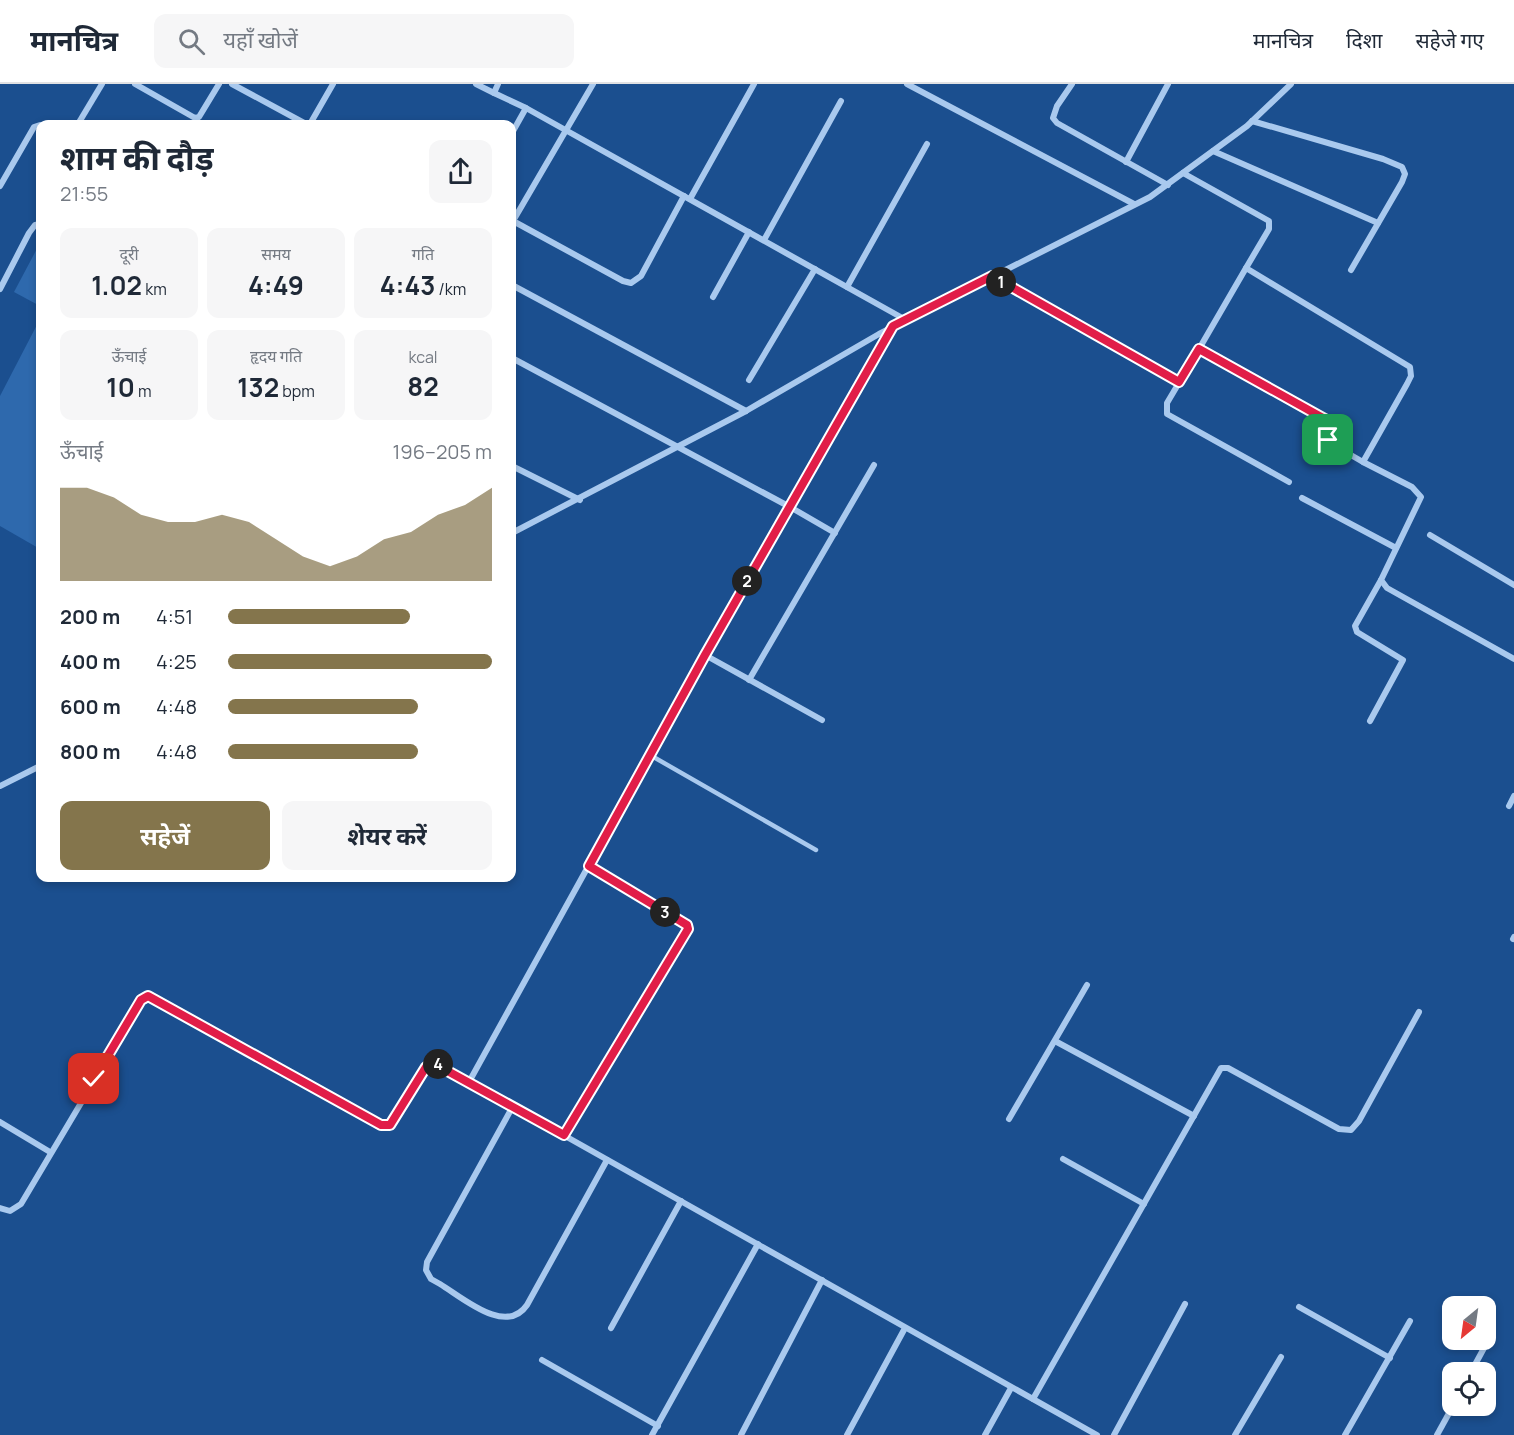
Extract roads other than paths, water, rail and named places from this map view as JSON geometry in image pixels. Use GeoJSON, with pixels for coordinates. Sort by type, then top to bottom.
{"type":"FeatureCollection","features":[{"type":"Feature","properties":{"kind":"street"},"geometry":{"type":"LineString","coordinates":[[80,120],[102,84]]}},
{"type":"Feature","properties":{"kind":"street"},"geometry":{"type":"LineString","coordinates":[[135,84],[195,118],[199,117],[219,84]]}},
{"type":"Feature","properties":{"kind":"street"},"geometry":{"type":"LineString","coordinates":[[232,84],[299,120]]}},
{"type":"Feature","properties":{"kind":"street"},"geometry":{"type":"LineString","coordinates":[[312,120],[333,84]]}},
{"type":"Feature","properties":{"kind":"street"},"geometry":{"type":"LineString","coordinates":[[476,84],[568,131],[906,320]]}},
{"type":"Feature","properties":{"kind":"street"},"geometry":{"type":"LineString","coordinates":[[494,93],[498,84]]}},
{"type":"Feature","properties":{"kind":"street"},"geometry":{"type":"LineString","coordinates":[[516,216],[568,131],[593,84]]}},
{"type":"Feature","properties":{"kind":"street"},"geometry":{"type":"LineString","coordinates":[[516,224],[623,281],[631,283],[641,276],[754,84]]}},
{"type":"Feature","properties":{"kind":"street"},"geometry":{"type":"LineString","coordinates":[[907,84],[1134,204]]}},
{"type":"Feature","properties":{"kind":"street"},"geometry":{"type":"LineString","coordinates":[[1072,84],[1057,106],[1053,118],[1062,126],[1168,185]]}},
{"type":"Feature","properties":{"kind":"street"},"geometry":{"type":"LineString","coordinates":[[1126,162],[1168,84]]}},
{"type":"Feature","properties":{"kind":"street"},"geometry":{"type":"LineString","coordinates":[[516,531],[580,500],[746,411],[893,326],[1168,185],[1252,121],[1291,84]]}},
{"type":"Feature","properties":{"kind":"street"},"geometry":{"type":"LineString","coordinates":[[764,240],[841,101]]}},
{"type":"Feature","properties":{"kind":"street"},"geometry":{"type":"LineString","coordinates":[[516,126],[526,108]]}},
{"type":"Feature","properties":{"kind":"street"},"geometry":{"type":"LineString","coordinates":[[1252,121],[1383,159],[1402,167],[1405,174],[1402,182],[1351,270]]}},
{"type":"Feature","properties":{"kind":"street"},"geometry":{"type":"LineString","coordinates":[[0,186],[36,126]]}},
{"type":"Feature","properties":{"kind":"street"},"geometry":{"type":"LineString","coordinates":[[847,287],[927,144]]}},
{"type":"Feature","properties":{"kind":"street"},"geometry":{"type":"LineString","coordinates":[[1213,151],[1378,223]]}},
{"type":"Feature","properties":{"kind":"street"},"geometry":{"type":"LineString","coordinates":[[1183,173],[1269,221],[1269,229],[1167,403],[1167,414],[1289,482]]}},
{"type":"Feature","properties":{"kind":"street"},"geometry":{"type":"LineString","coordinates":[[0,289],[29,233],[36,225]]}},
{"type":"Feature","properties":{"kind":"street"},"geometry":{"type":"LineString","coordinates":[[713,297],[749,232]]}},
{"type":"Feature","properties":{"kind":"street"},"geometry":{"type":"LineString","coordinates":[[1246,268],[1410,367],[1411,376],[1363,462]]}},
{"type":"Feature","properties":{"kind":"street"},"geometry":{"type":"LineString","coordinates":[[749,380],[815,269]]}},
{"type":"Feature","properties":{"kind":"street"},"geometry":{"type":"LineString","coordinates":[[992,276],[1179,382]]}},
{"type":"Feature","properties":{"kind":"street"},"geometry":{"type":"LineString","coordinates":[[516,287],[746,411]]}},
{"type":"Feature","properties":{"kind":"street"},"geometry":{"type":"LineString","coordinates":[[469,1082],[705,655],[893,326]]}},
{"type":"Feature","properties":{"kind":"street"},"geometry":{"type":"LineString","coordinates":[[1199,349],[1332,423],[1334,426],[1328,440],[1330,443],[1420,493],[1421,497],[1381,580],[1355,626],[1357,632],[1400,655],[1403,660],[1402,666],[1370,721]]}},
{"type":"Feature","properties":{"kind":"street"},"geometry":{"type":"LineString","coordinates":[[516,360],[835,533]]}},
{"type":"Feature","properties":{"kind":"street"},"geometry":{"type":"LineString","coordinates":[[748,680],[874,465]]}},
{"type":"Feature","properties":{"kind":"street"},"geometry":{"type":"LineString","coordinates":[[516,468],[580,500]]}},
{"type":"Feature","properties":{"kind":"street"},"geometry":{"type":"LineString","coordinates":[[1302,498],[1396,548]]}},
{"type":"Feature","properties":{"kind":"street"},"geometry":{"type":"LineString","coordinates":[[1430,535],[1514,585]]}},
{"type":"Feature","properties":{"kind":"street"},"geometry":{"type":"LineString","coordinates":[[1381,580],[1387,588],[1514,659]]}},
{"type":"Feature","properties":{"kind":"street"},"geometry":{"type":"LineString","coordinates":[[705,655],[822,720]]}},
{"type":"Feature","properties":{"kind":"street"},"geometry":{"type":"LineString","coordinates":[[0,786],[36,768]]}},
{"type":"Feature","properties":{"kind":"street"},"geometry":{"type":"LineString","coordinates":[[1509,806],[1514,796]]}},
{"type":"Feature","properties":{"kind":"street"},"geometry":{"type":"LineString","coordinates":[[564,1135],[688,929],[687,925],[589,866]]}},
{"type":"Feature","properties":{"kind":"street"},"geometry":{"type":"LineString","coordinates":[[1009,1119],[1087,985]]}},
{"type":"Feature","properties":{"kind":"street"},"geometry":{"type":"LineString","coordinates":[[0,1208],[16,1209],[141,1000],[148,996],[381,1125],[390,1125],[429,1063],[437,1064],[1097,1435]]}},
{"type":"Feature","properties":{"kind":"street"},"geometry":{"type":"LineString","coordinates":[[1033,1399],[1221,1068],[1224,1067],[1339,1129],[1351,1130],[1359,1120],[1419,1012]]}},
{"type":"Feature","properties":{"kind":"street"},"geometry":{"type":"LineString","coordinates":[[1055,1041],[1194,1116]]}},
{"type":"Feature","properties":{"kind":"street"},"geometry":{"type":"LineString","coordinates":[[513,1106],[427,1262],[426,1270],[431,1279],[495,1316],[507,1319],[517,1317],[527,1305],[607,1160]]}},
{"type":"Feature","properties":{"kind":"street"},"geometry":{"type":"LineString","coordinates":[[0,1122],[50,1152]]}},
{"type":"Feature","properties":{"kind":"street"},"geometry":{"type":"LineString","coordinates":[[1063,1159],[1144,1204]]}},
{"type":"Feature","properties":{"kind":"street"},"geometry":{"type":"LineString","coordinates":[[611,1328],[681,1201]]}},
{"type":"Feature","properties":{"kind":"street"},"geometry":{"type":"LineString","coordinates":[[652,1435],[758,1244]]}},
{"type":"Feature","properties":{"kind":"street"},"geometry":{"type":"LineString","coordinates":[[741,1435],[822,1281]]}},
{"type":"Feature","properties":{"kind":"street"},"geometry":{"type":"LineString","coordinates":[[1114,1435],[1185,1304]]}},
{"type":"Feature","properties":{"kind":"street"},"geometry":{"type":"LineString","coordinates":[[1299,1307],[1390,1358]]}},
{"type":"Feature","properties":{"kind":"street"},"geometry":{"type":"LineString","coordinates":[[1345,1435],[1410,1321]]}},
{"type":"Feature","properties":{"kind":"street"},"geometry":{"type":"LineString","coordinates":[[847,1435],[905,1328]]}},
{"type":"Feature","properties":{"kind":"street"},"geometry":{"type":"LineString","coordinates":[[1235,1435],[1281,1357]]}},
{"type":"Feature","properties":{"kind":"street"},"geometry":{"type":"LineString","coordinates":[[542,1360],[658,1426]]}},
{"type":"Feature","properties":{"kind":"street"},"geometry":{"type":"LineString","coordinates":[[985,1435],[1011,1388]]}},
{"type":"Feature","properties":{"kind":"street"},"geometry":{"type":"LineString","coordinates":[[1437,1435],[1447,1416]]}},
{"type":"Feature","properties":{"kind":"lane"},"geometry":{"type":"LineString","coordinates":[[650,755],[816,850]]}}]}
